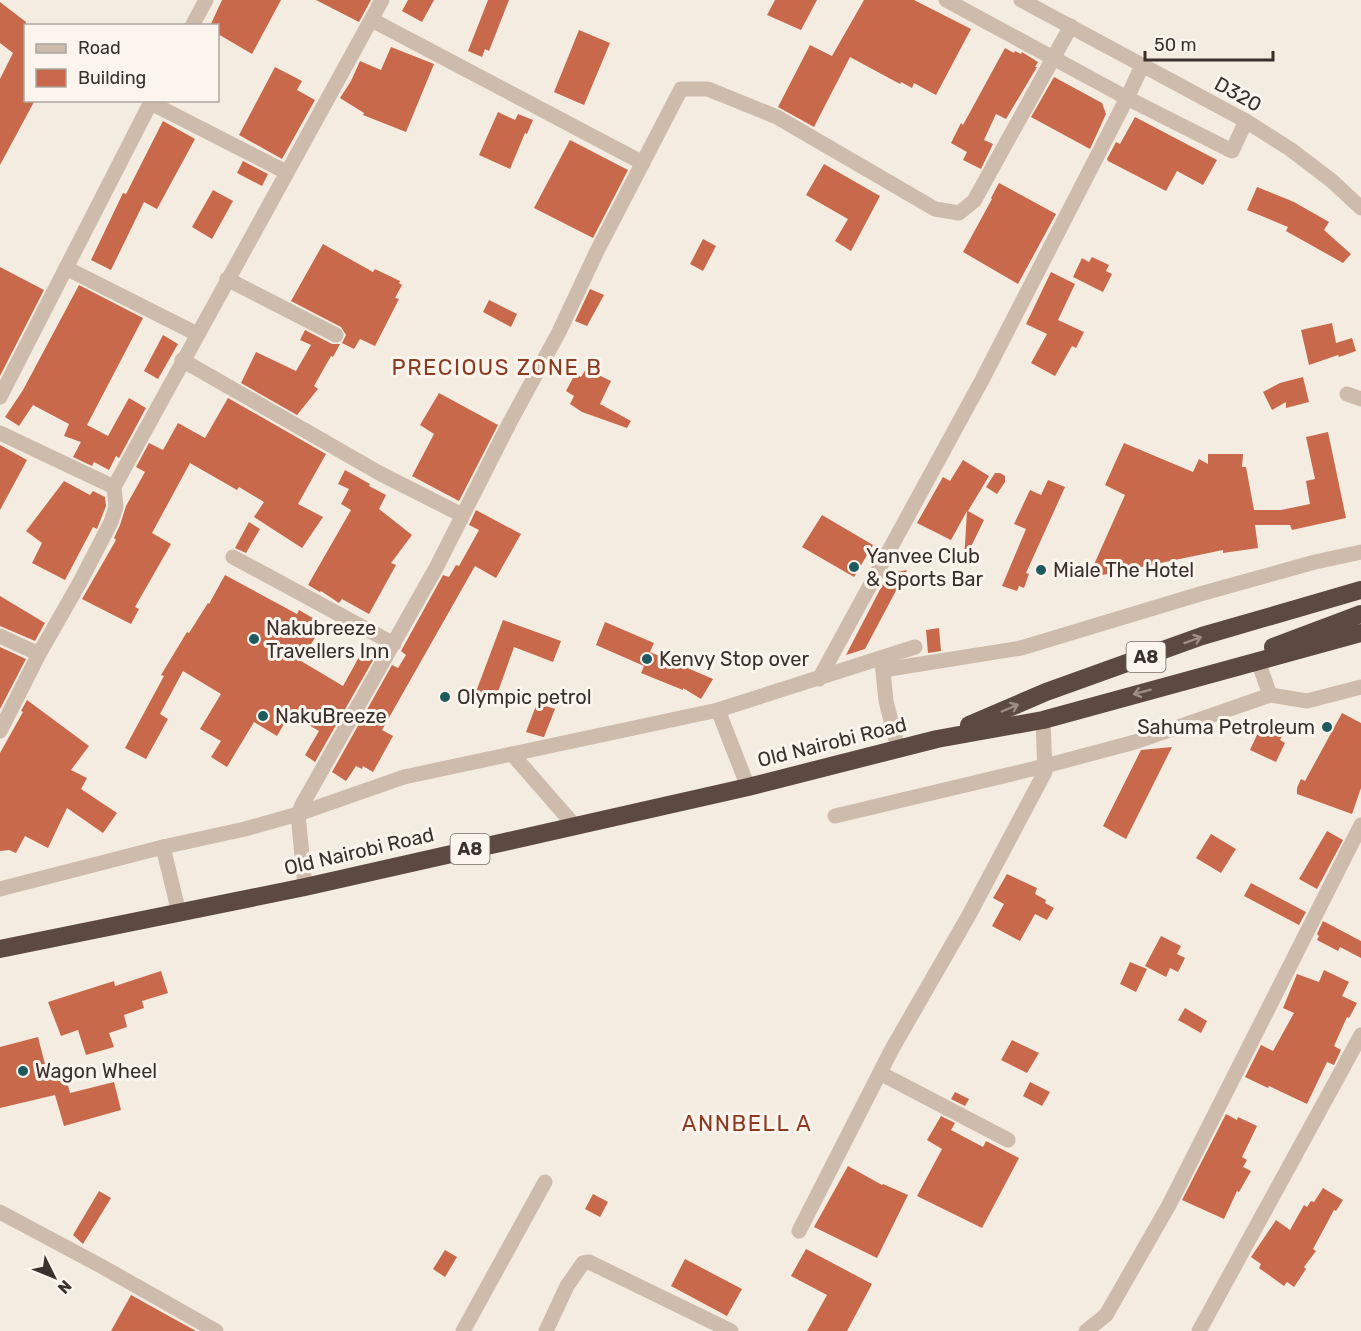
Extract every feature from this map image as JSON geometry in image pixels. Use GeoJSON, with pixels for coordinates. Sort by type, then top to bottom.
{"type":"FeatureCollection","features":[{"type":"Feature","properties":{"kind":"highway","name":"Old Nairobi Road"},"geometry":{"type":"LineString","coordinates":[[937,739],[1046,692],[1202,636],[1361,590]]}},
{"type":"Feature","properties":{"kind":"highway"},"geometry":{"type":"LineString","coordinates":[[1207,674],[1361,614]]}},
{"type":"Feature","properties":{"kind":"highway","name":"Old Nairobi Road"},"geometry":{"type":"LineString","coordinates":[[0,949],[305,886],[748,787],[937,739],[1042,720],[1361,633]]}},
{"type":"Feature","properties":{"kind":"street"},"geometry":{"type":"LineString","coordinates":[[193,24],[206,0]]}},
{"type":"Feature","properties":{"kind":"street"},"geometry":{"type":"LineString","coordinates":[[0,731],[111,522],[116,507],[114,487],[382,0]]}},
{"type":"Feature","properties":{"kind":"street"},"geometry":{"type":"LineString","coordinates":[[946,0],[1128,98],[1233,151],[1246,121]]}},
{"type":"Feature","properties":{"kind":"street","name":"D320"},"geometry":{"type":"LineString","coordinates":[[1021,0],[1246,121],[1290,149],[1361,207]]}},
{"type":"Feature","properties":{"kind":"street"},"geometry":{"type":"LineString","coordinates":[[372,20],[643,163]]}},
{"type":"Feature","properties":{"kind":"street"},"geometry":{"type":"LineString","coordinates":[[305,886],[298,814],[394,644],[559,332],[597,251],[681,89],[708,89],[777,117],[935,209],[959,213],[974,201],[1071,26]]}},
{"type":"Feature","properties":{"kind":"street"},"geometry":{"type":"LineString","coordinates":[[819,679],[982,380],[1128,98],[1142,66]]}},
{"type":"Feature","properties":{"kind":"street"},"geometry":{"type":"LineString","coordinates":[[0,397],[152,102],[286,172]]}},
{"type":"Feature","properties":{"kind":"street"},"geometry":{"type":"LineString","coordinates":[[66,268],[197,334]]}},
{"type":"Feature","properties":{"kind":"street"},"geometry":{"type":"LineString","coordinates":[[227,279],[336,335]]}},
{"type":"Feature","properties":{"kind":"street"},"geometry":{"type":"LineString","coordinates":[[182,360],[381,474],[462,515]]}},
{"type":"Feature","properties":{"kind":"street"},"geometry":{"type":"LineString","coordinates":[[0,433],[114,487]]}},
{"type":"Feature","properties":{"kind":"street"},"geometry":{"type":"LineString","coordinates":[[0,889],[163,847],[245,829],[298,814],[404,777],[718,710],[819,679],[883,664],[1021,648],[1200,594],[1315,562],[1361,552]]}},
{"type":"Feature","properties":{"kind":"street"},"geometry":{"type":"LineString","coordinates":[[233,557],[394,644]]}},
{"type":"Feature","properties":{"kind":"street"},"geometry":{"type":"LineString","coordinates":[[0,636],[39,654]]}},
{"type":"Feature","properties":{"kind":"street"},"geometry":{"type":"LineString","coordinates":[[883,664],[915,647]]}},
{"type":"Feature","properties":{"kind":"street"},"geometry":{"type":"LineString","coordinates":[[1258,661],[1270,695]]}},
{"type":"Feature","properties":{"kind":"street"},"geometry":{"type":"LineString","coordinates":[[883,664],[886,701],[898,748]]}},
{"type":"Feature","properties":{"kind":"street"},"geometry":{"type":"LineString","coordinates":[[834,816],[1045,766],[1135,742],[1270,695],[1307,701],[1361,687]]}},
{"type":"Feature","properties":{"kind":"street"},"geometry":{"type":"LineString","coordinates":[[718,710],[748,787]]}},
{"type":"Feature","properties":{"kind":"street"},"geometry":{"type":"LineString","coordinates":[[799,1231],[880,1073],[1045,772],[1042,720]]}},
{"type":"Feature","properties":{"kind":"street"},"geometry":{"type":"LineString","coordinates":[[512,754],[574,825]]}},
{"type":"Feature","properties":{"kind":"street"},"geometry":{"type":"LineString","coordinates":[[1086,1331],[1106,1315],[1169,1205],[1361,825]]}},
{"type":"Feature","properties":{"kind":"street"},"geometry":{"type":"LineString","coordinates":[[163,847],[179,913]]}},
{"type":"Feature","properties":{"kind":"street"},"geometry":{"type":"LineString","coordinates":[[1198,1331],[1361,1035]]}},
{"type":"Feature","properties":{"kind":"street"},"geometry":{"type":"LineString","coordinates":[[880,1073],[1008,1140]]}},
{"type":"Feature","properties":{"kind":"street"},"geometry":{"type":"LineString","coordinates":[[463,1331],[545,1182]]}},
{"type":"Feature","properties":{"kind":"street"},"geometry":{"type":"LineString","coordinates":[[0,1212],[101,1266],[199,1327],[216,1331]]}},
{"type":"Feature","properties":{"kind":"street"},"geometry":{"type":"LineString","coordinates":[[546,1331],[567,1286],[584,1263],[589,1262],[731,1331]]}},
{"type":"Feature","properties":{"kind":"building"},"geometry":{"type":"Polygon","coordinates":[[[222,0],[281,0],[252,54],[219,35],[219,24],[211,24],[222,0]]]}},
{"type":"Feature","properties":{"kind":"building"},"geometry":{"type":"Polygon","coordinates":[[[316,0],[371,0],[359,22],[316,0]]]}},
{"type":"Feature","properties":{"kind":"building"},"geometry":{"type":"Polygon","coordinates":[[[408,0],[434,0],[422,22],[402,11],[408,0]]]}},
{"type":"Feature","properties":{"kind":"building"},"geometry":{"type":"Polygon","coordinates":[[[488,0],[509,0],[489,51],[485,49],[482,57],[468,51],[488,0]]]}},
{"type":"Feature","properties":{"kind":"building"},"geometry":{"type":"Polygon","coordinates":[[[775,0],[817,0],[801,30],[767,15],[775,0]]]}},
{"type":"Feature","properties":{"kind":"building"},"geometry":{"type":"Polygon","coordinates":[[[864,0],[914,0],[971,29],[936,95],[914,83],[912,88],[901,82],[900,84],[850,57],[814,127],[778,107],[810,45],[832,56],[864,0]]]}},
{"type":"Feature","properties":{"kind":"building"},"geometry":{"type":"Polygon","coordinates":[[[0,2],[26,22],[24,24],[24,102],[34,102],[0,165],[0,79],[13,53],[0,43],[0,2]]]}},
{"type":"Feature","properties":{"kind":"building"},"geometry":{"type":"Polygon","coordinates":[[[579,30],[610,43],[584,105],[554,92],[579,30]]]}},
{"type":"Feature","properties":{"kind":"building"},"geometry":{"type":"Polygon","coordinates":[[[391,47],[434,64],[406,132],[363,115],[364,113],[340,98],[360,61],[381,70],[391,47]]]}},
{"type":"Feature","properties":{"kind":"building"},"geometry":{"type":"Polygon","coordinates":[[[1005,48],[1014,53],[1015,51],[1021,54],[1022,52],[1038,62],[1006,119],[996,114],[984,140],[993,144],[981,169],[963,160],[967,152],[951,143],[1005,48]]]}},
{"type":"Feature","properties":{"kind":"building"},"geometry":{"type":"Polygon","coordinates":[[[275,67],[302,81],[297,90],[315,100],[282,159],[239,135],[275,67]]]}},
{"type":"Feature","properties":{"kind":"building"},"geometry":{"type":"Polygon","coordinates":[[[1054,77],[1102,103],[1106,114],[1090,149],[1031,117],[1054,77]]]}},
{"type":"Feature","properties":{"kind":"building"},"geometry":{"type":"Polygon","coordinates":[[[498,112],[515,120],[518,114],[533,120],[510,169],[479,155],[498,112]]]}},
{"type":"Feature","properties":{"kind":"building"},"geometry":{"type":"Polygon","coordinates":[[[1135,117],[1217,160],[1203,185],[1177,171],[1166,191],[1108,161],[1116,142],[1120,144],[1135,117]]]}},
{"type":"Feature","properties":{"kind":"building"},"geometry":{"type":"Polygon","coordinates":[[[163,121],[195,139],[157,209],[144,202],[111,270],[91,260],[123,193],[126,194],[163,121]]]}},
{"type":"Feature","properties":{"kind":"building"},"geometry":{"type":"Polygon","coordinates":[[[570,140],[628,170],[593,238],[534,208],[570,140]]]}},
{"type":"Feature","properties":{"kind":"building"},"geometry":{"type":"Polygon","coordinates":[[[243,161],[268,174],[262,186],[237,173],[243,161]]]}},
{"type":"Feature","properties":{"kind":"building"},"geometry":{"type":"Polygon","coordinates":[[[824,164],[880,196],[851,251],[835,241],[848,219],[806,195],[824,164]]]}},
{"type":"Feature","properties":{"kind":"building"},"geometry":{"type":"Polygon","coordinates":[[[999,183],[1056,214],[1018,284],[963,252],[999,183]]]}},
{"type":"Feature","properties":{"kind":"building"},"geometry":{"type":"Polygon","coordinates":[[[1257,187],[1294,202],[1329,222],[1324,230],[1351,254],[1343,263],[1286,231],[1288,227],[1247,210],[1257,187]]]}},
{"type":"Feature","properties":{"kind":"building"},"geometry":{"type":"Polygon","coordinates":[[[213,190],[233,201],[212,239],[192,227],[213,190]]]}},
{"type":"Feature","properties":{"kind":"building"},"geometry":{"type":"Polygon","coordinates":[[[703,239],[716,246],[703,271],[690,264],[703,239]]]}},
{"type":"Feature","properties":{"kind":"building"},"geometry":{"type":"Polygon","coordinates":[[[323,244],[373,272],[375,269],[400,281],[402,285],[395,298],[399,299],[375,346],[360,339],[354,349],[342,343],[346,335],[341,327],[291,301],[323,244]]]}},
{"type":"Feature","properties":{"kind":"building"},"geometry":{"type":"Polygon","coordinates":[[[1092,257],[1109,265],[1106,271],[1112,274],[1103,292],[1073,277],[1082,258],[1089,262],[1092,257]]]}},
{"type":"Feature","properties":{"kind":"building"},"geometry":{"type":"Polygon","coordinates":[[[0,267],[44,290],[0,376],[0,267]]]}},
{"type":"Feature","properties":{"kind":"building"},"geometry":{"type":"Polygon","coordinates":[[[1051,272],[1075,284],[1058,320],[1084,332],[1076,348],[1072,346],[1055,376],[1031,363],[1047,334],[1026,324],[1051,272]]]}},
{"type":"Feature","properties":{"kind":"building"},"geometry":{"type":"Polygon","coordinates":[[[79,285],[143,318],[87,425],[108,436],[129,398],[146,408],[119,458],[116,456],[109,470],[94,462],[92,466],[73,457],[81,442],[64,436],[69,424],[33,405],[19,426],[5,417],[23,390],[79,285]]]}},
{"type":"Feature","properties":{"kind":"building"},"geometry":{"type":"Polygon","coordinates":[[[590,289],[604,295],[587,326],[575,321],[590,289]]]}},
{"type":"Feature","properties":{"kind":"building"},"geometry":{"type":"Polygon","coordinates":[[[489,300],[517,314],[511,327],[483,312],[489,300]]]}},
{"type":"Feature","properties":{"kind":"building"},"geometry":{"type":"Polygon","coordinates":[[[1332,323],[1336,343],[1352,338],[1356,351],[1309,365],[1301,330],[1332,323]]]}},
{"type":"Feature","properties":{"kind":"building"},"geometry":{"type":"Polygon","coordinates":[[[305,330],[332,344],[340,344],[314,386],[318,389],[297,415],[241,383],[256,352],[296,371],[311,345],[300,340],[305,330]]]}},
{"type":"Feature","properties":{"kind":"building"},"geometry":{"type":"Polygon","coordinates":[[[163,335],[178,344],[158,379],[144,371],[163,335]]]}},
{"type":"Feature","properties":{"kind":"building"},"geometry":{"type":"Polygon","coordinates":[[[586,369],[611,381],[600,404],[631,421],[627,428],[582,412],[570,404],[574,396],[566,391],[575,374],[581,377],[586,369]]]}},
{"type":"Feature","properties":{"kind":"building"},"geometry":{"type":"Polygon","coordinates":[[[1303,377],[1309,402],[1286,408],[1286,402],[1272,410],[1263,392],[1280,383],[1303,377]]]}},
{"type":"Feature","properties":{"kind":"building"},"geometry":{"type":"Polygon","coordinates":[[[439,393],[498,425],[459,501],[412,476],[434,434],[420,425],[439,393]]]}},
{"type":"Feature","properties":{"kind":"building"},"geometry":{"type":"Polygon","coordinates":[[[228,398],[326,454],[298,504],[323,517],[302,548],[254,517],[264,502],[239,487],[237,490],[190,463],[152,533],[171,544],[135,607],[139,609],[131,624],[82,599],[116,540],[114,538],[126,506],[145,472],[136,467],[149,443],[163,450],[178,423],[205,438],[228,398]]]}},
{"type":"Feature","properties":{"kind":"building"},"geometry":{"type":"Polygon","coordinates":[[[1328,432],[1346,518],[1292,530],[1290,525],[1255,525],[1258,548],[1223,553],[1223,550],[1088,578],[1125,495],[1105,485],[1124,443],[1193,472],[1199,459],[1208,464],[1208,454],[1243,454],[1242,467],[1246,467],[1254,510],[1281,510],[1310,504],[1306,481],[1315,479],[1306,437],[1328,432]]]}},
{"type":"Feature","properties":{"kind":"building"},"geometry":{"type":"Polygon","coordinates":[[[0,445],[27,460],[0,510],[0,445]]]}},
{"type":"Feature","properties":{"kind":"building"},"geometry":{"type":"Polygon","coordinates":[[[963,460],[989,476],[968,511],[984,520],[964,561],[967,511],[951,540],[917,523],[943,477],[950,481],[963,460]]]}},
{"type":"Feature","properties":{"kind":"building"},"geometry":{"type":"Polygon","coordinates":[[[345,470],[386,495],[379,509],[412,535],[391,563],[396,565],[369,614],[342,599],[339,603],[308,585],[351,510],[341,504],[349,489],[338,484],[345,470]]]}},
{"type":"Feature","properties":{"kind":"building"},"geometry":{"type":"Polygon","coordinates":[[[995,473],[1005,476],[1005,482],[997,494],[986,487],[995,473]]]}},
{"type":"Feature","properties":{"kind":"building"},"geometry":{"type":"Polygon","coordinates":[[[1048,480],[1065,487],[1026,573],[1029,574],[1024,588],[1019,586],[1017,591],[1002,586],[1026,529],[1014,524],[1030,490],[1041,495],[1048,480]]]}},
{"type":"Feature","properties":{"kind":"building"},"geometry":{"type":"Polygon","coordinates":[[[64,481],[90,495],[93,491],[105,497],[106,506],[97,529],[93,527],[65,580],[32,563],[42,543],[26,531],[64,481]]]}},
{"type":"Feature","properties":{"kind":"building"},"geometry":{"type":"Polygon","coordinates":[[[476,510],[521,534],[496,578],[475,566],[382,730],[393,736],[373,772],[363,766],[362,769],[356,766],[346,781],[332,772],[392,665],[398,668],[406,655],[401,651],[443,575],[449,577],[456,565],[459,566],[479,530],[469,525],[476,510]]]}},
{"type":"Feature","properties":{"kind":"building"},"geometry":{"type":"Polygon","coordinates":[[[822,515],[873,545],[854,577],[802,547],[822,515]]]}},
{"type":"Feature","properties":{"kind":"building"},"geometry":{"type":"Polygon","coordinates":[[[249,522],[260,529],[246,553],[235,548],[249,522]]]}},
{"type":"Feature","properties":{"kind":"building"},"geometry":{"type":"Polygon","coordinates":[[[907,570],[865,649],[846,655],[888,574],[907,570]]]}},
{"type":"Feature","properties":{"kind":"building"},"geometry":{"type":"Polygon","coordinates":[[[225,575],[297,614],[299,610],[323,624],[301,661],[343,686],[364,648],[376,655],[315,762],[305,755],[319,731],[290,714],[277,736],[254,722],[227,767],[211,757],[221,741],[200,729],[221,694],[183,671],[160,714],[168,719],[146,759],[125,748],[164,676],[161,675],[187,632],[189,633],[209,604],[225,575]]]}},
{"type":"Feature","properties":{"kind":"building"},"geometry":{"type":"Polygon","coordinates":[[[0,596],[45,623],[35,641],[0,626],[0,596]]]}},
{"type":"Feature","properties":{"kind":"building"},"geometry":{"type":"Polygon","coordinates":[[[503,620],[561,641],[553,662],[514,647],[494,703],[474,697],[503,620]]]}},
{"type":"Feature","properties":{"kind":"building","name":"Kenvy Stop over"},"geometry":{"type":"Polygon","coordinates":[[[605,622],[654,643],[650,652],[713,679],[701,699],[683,688],[683,690],[641,673],[644,666],[596,645],[605,622]]]}},
{"type":"Feature","properties":{"kind":"building"},"geometry":{"type":"Polygon","coordinates":[[[939,628],[941,651],[928,653],[926,630],[939,628]]]}},
{"type":"Feature","properties":{"kind":"building"},"geometry":{"type":"Polygon","coordinates":[[[0,647],[26,659],[0,709],[0,647]]]}},
{"type":"Feature","properties":{"kind":"building"},"geometry":{"type":"Polygon","coordinates":[[[27,700],[89,746],[71,770],[87,778],[81,789],[117,813],[103,833],[67,808],[48,848],[25,836],[16,853],[9,850],[0,851],[0,753],[23,712],[21,711],[27,700]]]}},
{"type":"Feature","properties":{"kind":"building"},"geometry":{"type":"Polygon","coordinates":[[[537,703],[555,709],[544,737],[526,732],[537,703]]]}},
{"type":"Feature","properties":{"kind":"building"},"geometry":{"type":"Polygon","coordinates":[[[1342,713],[1361,723],[1361,788],[1352,814],[1297,794],[1301,779],[1305,781],[1342,713]]]}},
{"type":"Feature","properties":{"kind":"building"},"geometry":{"type":"Polygon","coordinates":[[[1262,724],[1283,734],[1280,740],[1285,743],[1276,762],[1250,750],[1262,724]]]}},
{"type":"Feature","properties":{"kind":"building"},"geometry":{"type":"Polygon","coordinates":[[[1172,747],[1126,839],[1103,826],[1141,750],[1172,747]]]}},
{"type":"Feature","properties":{"kind":"building"},"geometry":{"type":"Polygon","coordinates":[[[1327,831],[1343,840],[1317,889],[1299,879],[1327,831]]]}},
{"type":"Feature","properties":{"kind":"building"},"geometry":{"type":"Polygon","coordinates":[[[1211,834],[1236,849],[1221,873],[1196,858],[1211,834]]]}},
{"type":"Feature","properties":{"kind":"building"},"geometry":{"type":"Polygon","coordinates":[[[1007,874],[1037,888],[1035,894],[1054,908],[1047,920],[1035,914],[1020,941],[992,926],[1004,904],[993,898],[1007,874]]]}},
{"type":"Feature","properties":{"kind":"building"},"geometry":{"type":"Polygon","coordinates":[[[1251,883],[1306,912],[1299,925],[1244,896],[1251,883]]]}},
{"type":"Feature","properties":{"kind":"building"},"geometry":{"type":"Polygon","coordinates":[[[1323,921],[1361,941],[1361,958],[1340,947],[1338,951],[1317,940],[1319,936],[1317,934],[1323,921]]]}},
{"type":"Feature","properties":{"kind":"building"},"geometry":{"type":"Polygon","coordinates":[[[1161,936],[1181,946],[1177,954],[1185,958],[1178,972],[1170,968],[1166,977],[1145,966],[1161,936]]]}},
{"type":"Feature","properties":{"kind":"building"},"geometry":{"type":"Polygon","coordinates":[[[1130,962],[1147,969],[1136,992],[1120,984],[1130,962]]]}},
{"type":"Feature","properties":{"kind":"building"},"geometry":{"type":"Polygon","coordinates":[[[1324,970],[1349,982],[1342,996],[1357,1003],[1349,1018],[1347,1017],[1334,1046],[1341,1050],[1334,1065],[1327,1062],[1307,1104],[1245,1077],[1261,1045],[1273,1051],[1294,1013],[1283,1008],[1297,974],[1319,982],[1324,970]]]}},
{"type":"Feature","properties":{"kind":"building"},"geometry":{"type":"Polygon","coordinates":[[[161,971],[168,993],[142,1001],[144,1008],[124,1015],[127,1027],[109,1033],[114,1047],[86,1055],[78,1030],[61,1036],[48,1002],[114,981],[115,986],[161,971]]]}},
{"type":"Feature","properties":{"kind":"building"},"geometry":{"type":"Polygon","coordinates":[[[1185,1008],[1207,1021],[1201,1033],[1178,1020],[1185,1008]]]}},
{"type":"Feature","properties":{"kind":"building"},"geometry":{"type":"Polygon","coordinates":[[[38,1037],[47,1072],[63,1067],[70,1093],[114,1082],[121,1110],[64,1126],[55,1095],[0,1108],[0,1047],[38,1037]]]}},
{"type":"Feature","properties":{"kind":"building"},"geometry":{"type":"Polygon","coordinates":[[[1012,1040],[1039,1053],[1027,1073],[1001,1060],[1012,1040]]]}},
{"type":"Feature","properties":{"kind":"building"},"geometry":{"type":"Polygon","coordinates":[[[1030,1082],[1050,1092],[1042,1106],[1023,1096],[1030,1082]]]}},
{"type":"Feature","properties":{"kind":"building"},"geometry":{"type":"Polygon","coordinates":[[[955,1092],[969,1099],[965,1106],[951,1099],[955,1092]]]}},
{"type":"Feature","properties":{"kind":"building"},"geometry":{"type":"Polygon","coordinates":[[[1226,1114],[1257,1126],[1242,1157],[1247,1160],[1243,1167],[1251,1171],[1239,1192],[1237,1191],[1224,1219],[1182,1200],[1226,1114]]]}},
{"type":"Feature","properties":{"kind":"building"},"geometry":{"type":"Polygon","coordinates":[[[941,1116],[955,1123],[951,1130],[983,1147],[986,1141],[1019,1158],[982,1228],[917,1196],[942,1149],[927,1140],[941,1116]]]}},
{"type":"Feature","properties":{"kind":"building"},"geometry":{"type":"Polygon","coordinates":[[[848,1166],[882,1185],[908,1195],[877,1258],[814,1227],[848,1166]]]}},
{"type":"Feature","properties":{"kind":"building"},"geometry":{"type":"Polygon","coordinates":[[[1323,1188],[1343,1200],[1336,1211],[1334,1210],[1313,1249],[1316,1251],[1304,1267],[1306,1269],[1294,1287],[1287,1282],[1284,1286],[1259,1268],[1261,1264],[1251,1257],[1276,1220],[1290,1230],[1304,1205],[1307,1207],[1311,1201],[1314,1202],[1323,1188]]]}},
{"type":"Feature","properties":{"kind":"building"},"geometry":{"type":"Polygon","coordinates":[[[99,1191],[111,1198],[83,1244],[73,1235],[99,1191]]]}},
{"type":"Feature","properties":{"kind":"building"},"geometry":{"type":"Polygon","coordinates":[[[593,1194],[608,1202],[600,1217],[585,1209],[593,1194]]]}},
{"type":"Feature","properties":{"kind":"building"},"geometry":{"type":"Polygon","coordinates":[[[806,1249],[872,1284],[847,1331],[807,1331],[827,1295],[791,1276],[806,1249]]]}},
{"type":"Feature","properties":{"kind":"building"},"geometry":{"type":"Polygon","coordinates":[[[445,1250],[457,1257],[445,1277],[433,1269],[445,1250]]]}},
{"type":"Feature","properties":{"kind":"building"},"geometry":{"type":"Polygon","coordinates":[[[685,1259],[742,1289],[727,1316],[671,1286],[685,1259]]]}},
{"type":"Feature","properties":{"kind":"building"},"geometry":{"type":"Polygon","coordinates":[[[131,1295],[176,1320],[196,1331],[111,1331],[131,1295]]]}},
{"type":"Feature","properties":{"kind":"place","name":"Yanvee Club & Sports Bar"},"geometry":{"type":"Point","coordinates":[854,567]}},
{"type":"Feature","properties":{"kind":"place","name":"Miale The Hotel"},"geometry":{"type":"Point","coordinates":[1041,570]}},
{"type":"Feature","properties":{"kind":"place","name":"Nakubreeze Travellers Inn"},"geometry":{"type":"Point","coordinates":[254,639]}},
{"type":"Feature","properties":{"kind":"place","name":"Kenvy Stop over"},"geometry":{"type":"Point","coordinates":[647,659]}},
{"type":"Feature","properties":{"kind":"place","name":"Olympic petrol"},"geometry":{"type":"Point","coordinates":[445,697]}},
{"type":"Feature","properties":{"kind":"place","name":"NakuBreeze"},"geometry":{"type":"Point","coordinates":[263,716]}},
{"type":"Feature","properties":{"kind":"place","name":"Sahuma Petroleum"},"geometry":{"type":"Point","coordinates":[1327,727]}},
{"type":"Feature","properties":{"kind":"place","name":"Wagon Wheel"},"geometry":{"type":"Point","coordinates":[23,1071]}},
{"type":"Feature","properties":{"kind":"district","name":"PRECIOUS ZONE B"},"geometry":{"type":"Point","coordinates":[497,367]}},
{"type":"Feature","properties":{"kind":"district","name":"ANNBELL A"},"geometry":{"type":"Point","coordinates":[747,1123]}}]}
